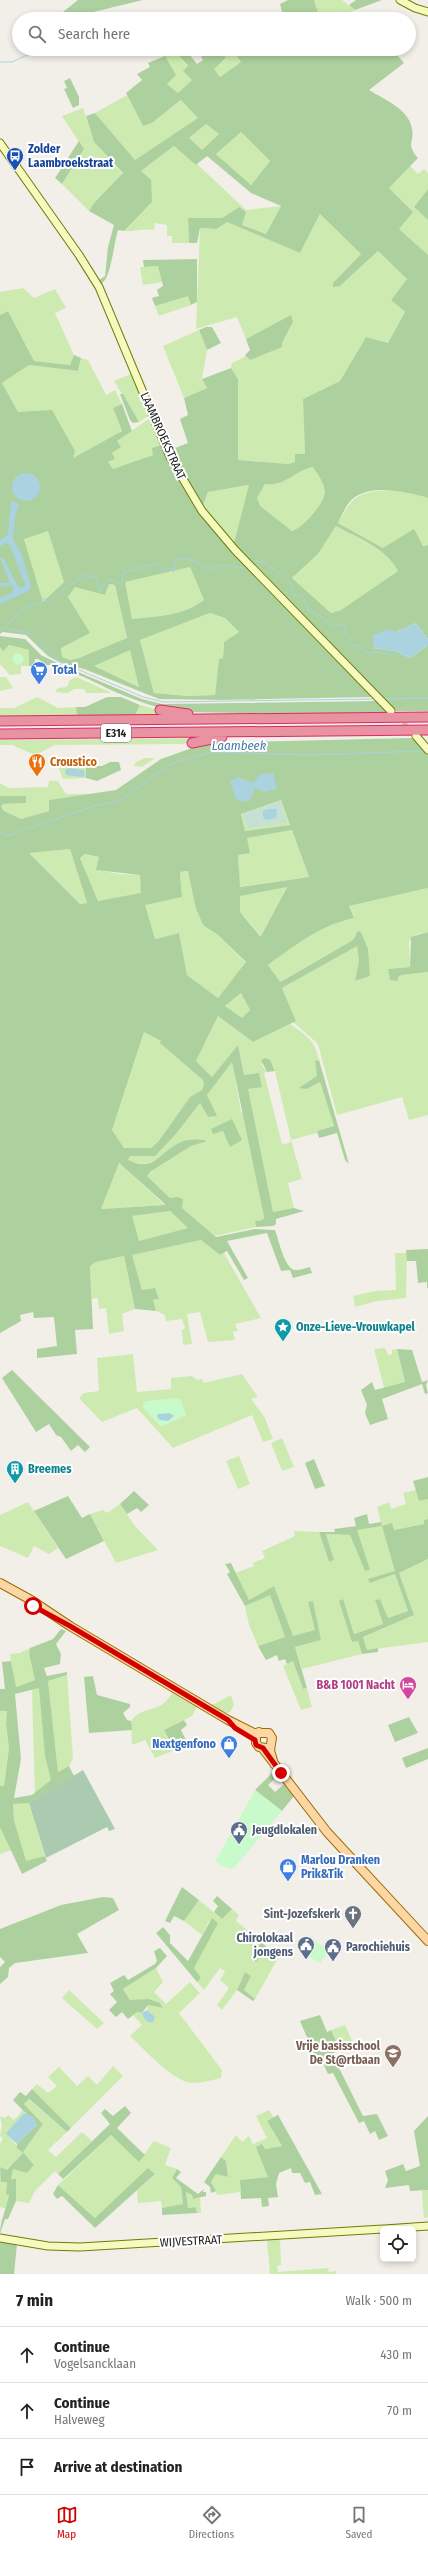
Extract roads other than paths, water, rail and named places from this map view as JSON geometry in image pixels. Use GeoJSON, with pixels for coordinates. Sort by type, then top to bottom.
{"type":"FeatureCollection","features":[{"type":"Feature","properties":{"kind":"highway"},"geometry":{"type":"LineString","coordinates":[[160,710],[179,714],[218,716],[225,719]]}},
{"type":"Feature","properties":{"kind":"highway","name":"E314"},"geometry":{"type":"LineString","coordinates":[[0,721],[428,717]]}},
{"type":"Feature","properties":{"kind":"highway","name":"E314"},"geometry":{"type":"LineString","coordinates":[[0,734],[428,730]]}},
{"type":"Feature","properties":{"kind":"highway"},"geometry":{"type":"LineString","coordinates":[[192,743],[226,736],[232,732]]}},
{"type":"Feature","properties":{"kind":"main road"},"geometry":{"type":"LineString","coordinates":[[0,1584],[31,1600],[70,1626],[228,1720],[235,1728],[257,1736],[267,1732],[271,1734],[273,1741],[267,1747]]}},
{"type":"Feature","properties":{"kind":"main road"},"geometry":{"type":"LineString","coordinates":[[257,1736],[256,1745],[267,1747]]}},
{"type":"Feature","properties":{"kind":"main road"},"geometry":{"type":"LineString","coordinates":[[267,1747],[274,1764],[328,1832],[428,1941]]}},
{"type":"Feature","properties":{"kind":"street"},"geometry":{"type":"LineString","coordinates":[[400,0],[414,8],[428,12]]}},
{"type":"Feature","properties":{"kind":"street","name":"LAAMBROEKSTRAAT"},"geometry":{"type":"LineString","coordinates":[[0,143],[79,255],[99,287],[170,457],[202,511],[235,550],[391,711]]}},
{"type":"Feature","properties":{"kind":"street"},"geometry":{"type":"LineString","coordinates":[[416,736],[428,750]]}},
{"type":"Feature","properties":{"kind":"street","name":"WIJVESTRAAT"},"geometry":{"type":"LineString","coordinates":[[416,2227],[428,2226]]}},
{"type":"Feature","properties":{"kind":"street","name":"WIJVESTRAAT"},"geometry":{"type":"LineString","coordinates":[[0,2238],[48,2246],[80,2247],[380,2229]]}},
{"type":"Feature","properties":{"kind":"water"},"geometry":{"type":"Polygon","coordinates":[[[26,473],[36,477],[40,487],[36,497],[26,501],[16,497],[12,487],[16,477],[26,473]]]}},
{"type":"Feature","properties":{"kind":"water"},"geometry":{"type":"Polygon","coordinates":[[[11,501],[19,504],[15,518],[13,540],[20,550],[31,586],[30,590],[0,604],[0,598],[12,593],[14,589],[11,585],[0,587],[0,583],[10,583],[0,558],[4,559],[18,587],[24,587],[25,584],[10,546],[6,543],[0,546],[0,541],[8,534],[11,501]]]}},
{"type":"Feature","properties":{"kind":"water"},"geometry":{"type":"Polygon","coordinates":[[[416,623],[428,639],[428,645],[410,658],[395,651],[373,648],[373,635],[389,629],[396,632],[416,623]]]}},
{"type":"Feature","properties":{"kind":"water"},"geometry":{"type":"Polygon","coordinates":[[[68,768],[84,770],[85,776],[66,775],[65,771],[68,768]]]}},
{"type":"Feature","properties":{"kind":"water"},"geometry":{"type":"Polygon","coordinates":[[[273,773],[277,789],[265,792],[255,788],[250,800],[241,802],[236,799],[230,781],[238,777],[253,783],[260,774],[273,773]]]}},
{"type":"Feature","properties":{"kind":"water"},"geometry":{"type":"Polygon","coordinates":[[[268,809],[277,809],[276,818],[266,820],[263,817],[263,811],[268,809]]]}},
{"type":"Feature","properties":{"kind":"water"},"geometry":{"type":"Polygon","coordinates":[[[170,1413],[174,1416],[168,1421],[160,1420],[157,1417],[158,1414],[170,1413]]]}},
{"type":"Feature","properties":{"kind":"water"},"geometry":{"type":"Polygon","coordinates":[[[147,2010],[155,2017],[153,2022],[146,2020],[143,2017],[142,2013],[147,2010]]]}},
{"type":"Feature","properties":{"kind":"water"},"geometry":{"type":"Polygon","coordinates":[[[24,2113],[33,2117],[37,2125],[17,2144],[6,2134],[24,2113]]]}},
{"type":"Feature","properties":{"kind":"waterway"},"geometry":{"type":"LineString","coordinates":[[70,12],[84,0]]}},
{"type":"Feature","properties":{"kind":"waterway"},"geometry":{"type":"LineString","coordinates":[[0,62],[12,62],[25,56]]}},
{"type":"Feature","properties":{"kind":"waterway"},"geometry":{"type":"LineString","coordinates":[[5,627],[23,609],[28,606],[40,604],[43,598],[48,602],[85,574],[89,578],[95,575],[100,592],[107,580],[116,581],[121,585],[124,572],[156,564],[163,570],[168,568],[174,572],[175,559],[189,559],[208,569],[224,565],[244,568]]}},
{"type":"Feature","properties":{"kind":"waterway"},"geometry":{"type":"LineString","coordinates":[[255,561],[265,563],[286,578]]}},
{"type":"Feature","properties":{"kind":"waterway"},"geometry":{"type":"LineString","coordinates":[[287,580],[294,587],[292,591],[294,594],[303,596],[309,610],[322,617],[334,627],[339,624],[344,626],[346,635],[353,645],[360,646],[367,653],[379,652],[392,655]]}},
{"type":"Feature","properties":{"kind":"waterway"},"geometry":{"type":"LineString","coordinates":[[0,631],[4,628],[31,634],[58,660],[143,697],[164,702],[374,699]]}},
{"type":"Feature","properties":{"kind":"waterway"},"geometry":{"type":"LineString","coordinates":[[386,699],[428,698]]}},
{"type":"Feature","properties":{"kind":"waterway","name":"Laambeek"},"geometry":{"type":"LineString","coordinates":[[0,832],[7,836],[94,806],[119,801],[172,763],[212,752],[309,755],[425,751]]}},
{"type":"Feature","properties":{"kind":"tunnel"},"geometry":{"type":"LineString","coordinates":[[395,716],[412,733]]}},
{"type":"Feature","properties":{"kind":"place","name":"Zolder Laambroekstraat"},"geometry":{"type":"Point","coordinates":[15,171]}},
{"type":"Feature","properties":{"kind":"place","name":"Total"},"geometry":{"type":"Point","coordinates":[39,685]}},
{"type":"Feature","properties":{"kind":"place","name":"Croustico"},"geometry":{"type":"Point","coordinates":[37,777]}},
{"type":"Feature","properties":{"kind":"place","name":"Onze-Lieve-Vrouwkapel"},"geometry":{"type":"Point","coordinates":[283,1342]}},
{"type":"Feature","properties":{"kind":"place","name":"Breemes"},"geometry":{"type":"Point","coordinates":[15,1484]}},
{"type":"Feature","properties":{"kind":"place","name":"B&B 1001 Nacht"},"geometry":{"type":"Point","coordinates":[408,1700]}},
{"type":"Feature","properties":{"kind":"place","name":"Nextgenfono"},"geometry":{"type":"Point","coordinates":[229,1759]}},
{"type":"Feature","properties":{"kind":"place","name":"Jeugdlokalen"},"geometry":{"type":"Point","coordinates":[239,1845]}},
{"type":"Feature","properties":{"kind":"place","name":"Marlou Dranken Prik&Tik"},"geometry":{"type":"Point","coordinates":[288,1882]}},
{"type":"Feature","properties":{"kind":"place","name":"Sint-Jozefskerk"},"geometry":{"type":"Point","coordinates":[353,1929]}},
{"type":"Feature","properties":{"kind":"place","name":"Chirolokaal jongens"},"geometry":{"type":"Point","coordinates":[306,1960]}},
{"type":"Feature","properties":{"kind":"place","name":"Parochiehuis"},"geometry":{"type":"Point","coordinates":[333,1962]}},
{"type":"Feature","properties":{"kind":"place","name":"Vrije basisschool De St@rtbaan"},"geometry":{"type":"Point","coordinates":[393,2068]}}]}
